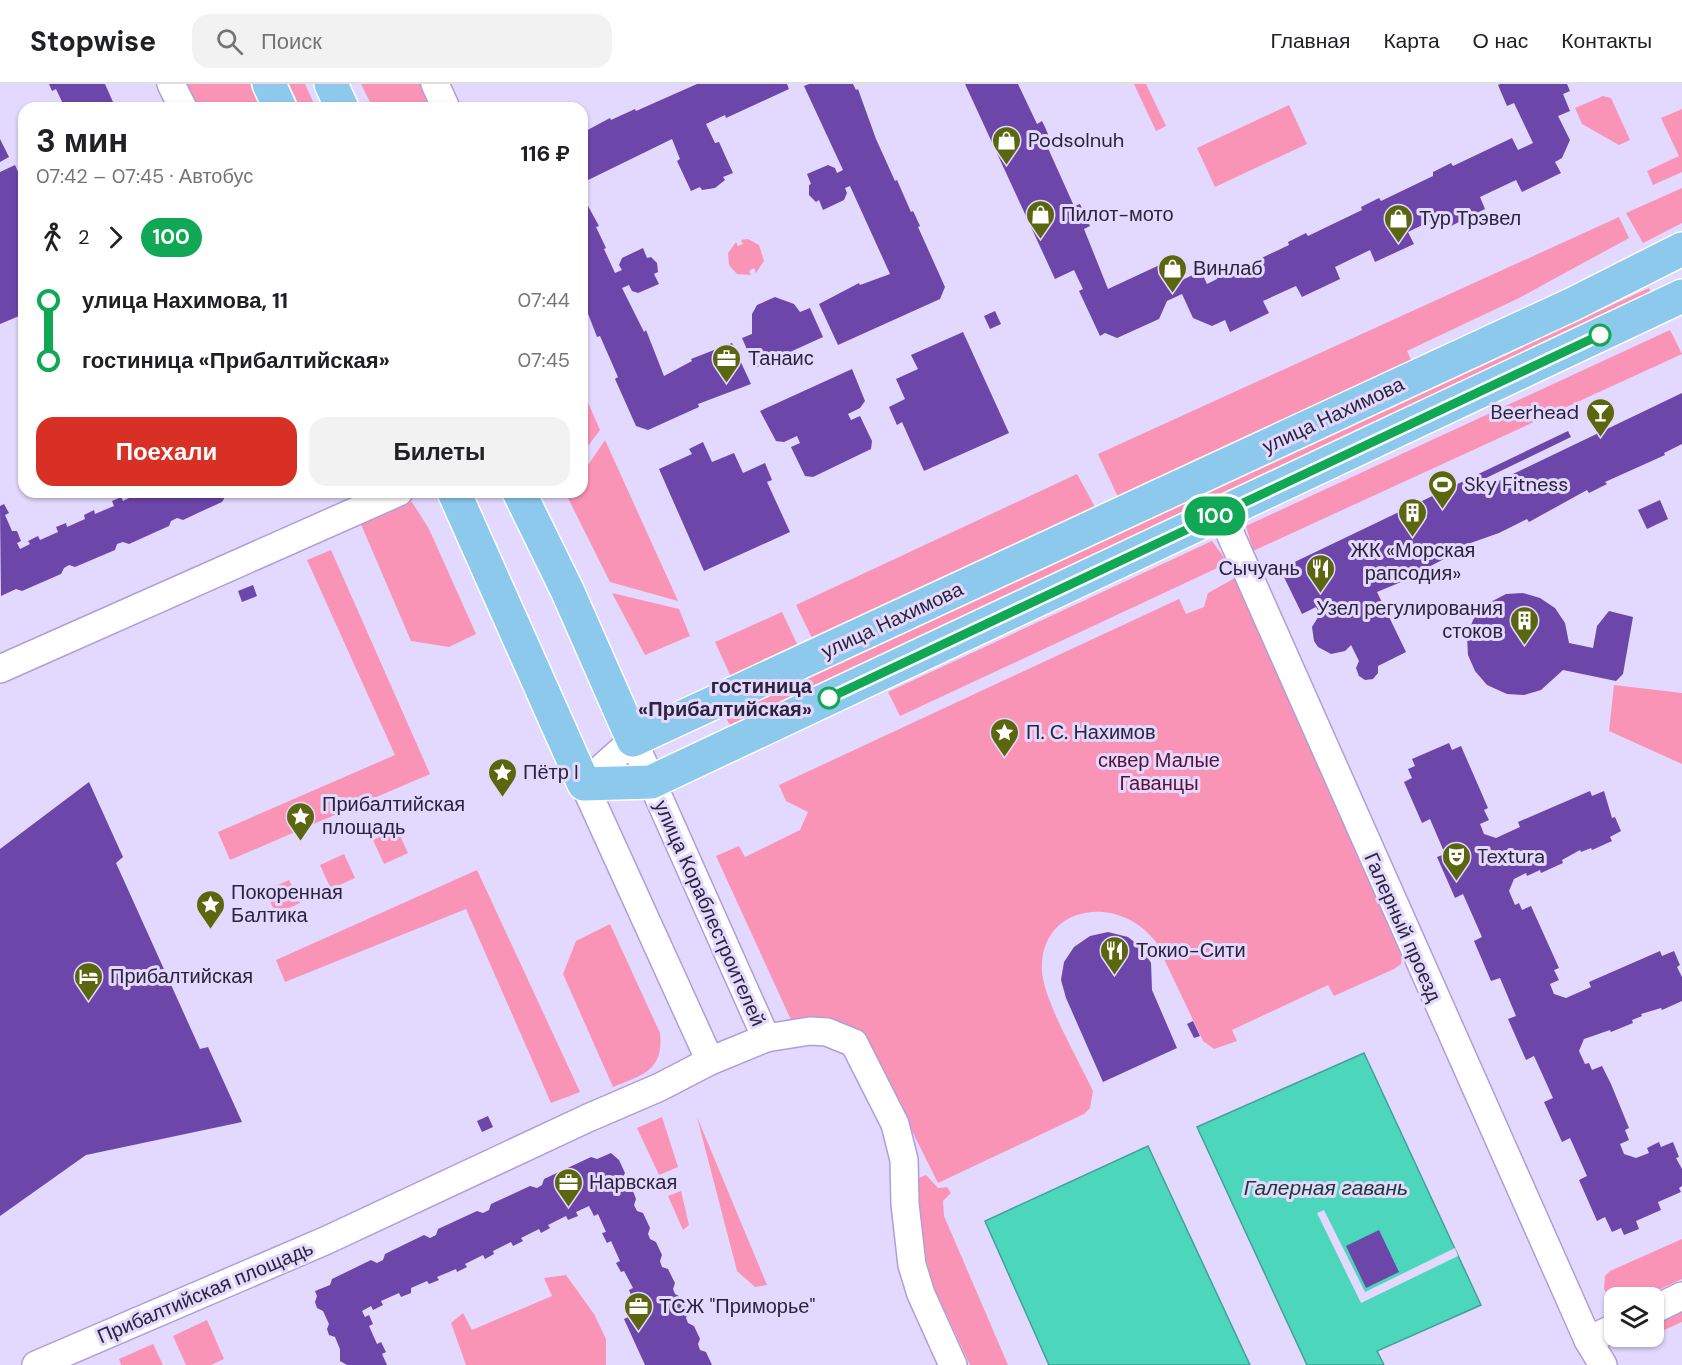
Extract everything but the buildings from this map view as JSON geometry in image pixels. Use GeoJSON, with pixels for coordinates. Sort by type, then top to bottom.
{"type":"FeatureCollection","features":[{"type":"Feature","properties":{"kind":"main road"},"geometry":{"type":"LineString","coordinates":[[269,84],[277,102]]}},
{"type":"Feature","properties":{"kind":"main road"},"geometry":{"type":"LineString","coordinates":[[331,84],[339,102]]}},
{"type":"Feature","properties":{"kind":"main road","name":"улица Нахимова"},"geometry":{"type":"LineString","coordinates":[[633,740],[1563,309],[1682,249]]}},
{"type":"Feature","properties":{"kind":"main road","name":"улица Нахимова"},"geometry":{"type":"LineString","coordinates":[[584,784],[651,782],[1682,296]]}},
{"type":"Feature","properties":{"kind":"main road"},"geometry":{"type":"LineString","coordinates":[[457,498],[584,784]]}},
{"type":"Feature","properties":{"kind":"main road","name":"улица Кораблестроителей"},"geometry":{"type":"LineString","coordinates":[[522,498],[567,590],[633,740]]}},
{"type":"Feature","properties":{"kind":"street"},"geometry":{"type":"LineString","coordinates":[[171,84],[180,102]]}},
{"type":"Feature","properties":{"kind":"street"},"geometry":{"type":"LineString","coordinates":[[435,84],[443,102]]}},
{"type":"Feature","properties":{"kind":"street"},"geometry":{"type":"LineString","coordinates":[[0,669],[386,498]]}},
{"type":"Feature","properties":{"kind":"street","name":"Галерный проезд"},"geometry":{"type":"LineString","coordinates":[[1221,513],[1589,1353],[1603,1365]]}},
{"type":"Feature","properties":{"kind":"street","name":"улица Кораблестроителей"},"geometry":{"type":"LineString","coordinates":[[633,740],[766,1038],[794,1032],[826,1032],[854,1044],[901,1141],[912,1264],[921,1294],[953,1365]]}},
{"type":"Feature","properties":{"kind":"street","name":"улица Нахимова"},"geometry":{"type":"LineString","coordinates":[[584,784],[633,740]]}},
{"type":"Feature","properties":{"kind":"street"},"geometry":{"type":"LineString","coordinates":[[584,784],[710,1061]]}},
{"type":"Feature","properties":{"kind":"street","name":"Прибалтийская площадь"},"geometry":{"type":"LineString","coordinates":[[36,1365],[327,1240],[588,1118],[660,1087],[710,1061],[766,1038]]}},
{"type":"Feature","properties":{"kind":"street"},"geometry":{"type":"LineString","coordinates":[[1664,1305],[1682,1296]]}},
{"type":"Feature","properties":{"kind":"street"},"geometry":{"type":"LineString","coordinates":[[1589,1353],[1604,1338]]}},
{"type":"Feature","properties":{"kind":"green space"},"geometry":{"type":"Polygon","coordinates":[[[184,84],[250,84],[258,102],[192,102],[184,84]]]}},
{"type":"Feature","properties":{"kind":"green space"},"geometry":{"type":"Polygon","coordinates":[[[289,84],[305,84],[313,102],[297,102],[289,84]]]}},
{"type":"Feature","properties":{"kind":"green space"},"geometry":{"type":"Polygon","coordinates":[[[361,84],[422,84],[430,102],[370,102],[361,84]]]}},
{"type":"Feature","properties":{"kind":"green space"},"geometry":{"type":"Polygon","coordinates":[[[1134,84],[1146,84],[1166,126],[1156,131],[1134,84]]]}},
{"type":"Feature","properties":{"kind":"green space"},"geometry":{"type":"Polygon","coordinates":[[[1603,96],[1611,98],[1630,140],[1619,145],[1582,124],[1575,108],[1603,96]]]}},
{"type":"Feature","properties":{"kind":"green space"},"geometry":{"type":"Polygon","coordinates":[[[1289,105],[1307,144],[1215,187],[1197,148],[1289,105]]]}},
{"type":"Feature","properties":{"kind":"green space"},"geometry":{"type":"Polygon","coordinates":[[[1682,109],[1682,172],[1653,185],[1647,171],[1679,156],[1661,118],[1682,109]]]}},
{"type":"Feature","properties":{"kind":"green space"},"geometry":{"type":"Polygon","coordinates":[[[1682,188],[1682,223],[1643,243],[1626,213],[1682,188]]]}},
{"type":"Feature","properties":{"kind":"green space"},"geometry":{"type":"Polygon","coordinates":[[[1619,217],[1629,238],[1519,298],[1407,351],[1411,360],[1118,497],[1098,454],[1619,217]]]}},
{"type":"Feature","properties":{"kind":"green space"},"geometry":{"type":"Polygon","coordinates":[[[748,239],[759,245],[764,261],[756,273],[754,268],[749,271],[751,275],[737,274],[729,265],[728,253],[736,242],[738,246],[743,244],[741,240],[748,239]]]}},
{"type":"Feature","properties":{"kind":"green space"},"geometry":{"type":"Polygon","coordinates":[[[1649,288],[1655,300],[731,727],[725,716],[1649,288]]]}},
{"type":"Feature","properties":{"kind":"green space"},"geometry":{"type":"Polygon","coordinates":[[[1670,330],[1682,354],[1253,551],[1246,526],[1670,330]]]}},
{"type":"Feature","properties":{"kind":"green space"},"geometry":{"type":"Polygon","coordinates":[[[588,403],[600,430],[588,446],[588,403]]]}},
{"type":"Feature","properties":{"kind":"green space"},"geometry":{"type":"Polygon","coordinates":[[[605,440],[678,601],[610,582],[568,498],[588,498],[588,465],[605,440]]]}},
{"type":"Feature","properties":{"kind":"green space"},"geometry":{"type":"Polygon","coordinates":[[[1077,474],[1095,507],[813,640],[796,605],[1077,474]]]}},
{"type":"Feature","properties":{"kind":"green space"},"geometry":{"type":"Polygon","coordinates":[[[412,502],[429,529],[476,634],[449,647],[411,641],[360,522],[396,505],[412,502]]]}},
{"type":"Feature","properties":{"kind":"green space"},"geometry":{"type":"Polygon","coordinates":[[[1212,541],[1228,563],[900,716],[888,692],[1212,541]]]}},
{"type":"Feature","properties":{"kind":"green space"},"geometry":{"type":"Polygon","coordinates":[[[331,550],[430,774],[230,860],[218,832],[395,755],[307,560],[331,550]]]}},
{"type":"Feature","properties":{"kind":"green space","name":"сквер Малые Гаванцы"},"geometry":{"type":"Polygon","coordinates":[[[1235,578],[1402,957],[1401,964],[1334,996],[1328,985],[1232,1030],[1237,1041],[1214,1049],[1203,1041],[1156,942],[1140,926],[1122,916],[1102,912],[1083,913],[1066,920],[1053,932],[1044,949],[1042,972],[1049,999],[1063,1032],[1093,1091],[1090,1108],[1084,1114],[938,1183],[866,1039],[792,1022],[716,856],[739,846],[745,857],[800,830],[808,812],[786,801],[779,785],[1179,599],[1186,614],[1204,607],[1208,593],[1235,578]]]}},
{"type":"Feature","properties":{"kind":"green space"},"geometry":{"type":"Polygon","coordinates":[[[612,593],[679,609],[690,636],[645,655],[612,593]]]}},
{"type":"Feature","properties":{"kind":"green space"},"geometry":{"type":"Polygon","coordinates":[[[782,612],[798,646],[731,677],[715,642],[782,612]]]}},
{"type":"Feature","properties":{"kind":"green space"},"geometry":{"type":"Polygon","coordinates":[[[1614,685],[1682,693],[1682,764],[1609,731],[1614,685]]]}},
{"type":"Feature","properties":{"kind":"green space"},"geometry":{"type":"Polygon","coordinates":[[[397,829],[408,853],[384,864],[373,840],[397,829]]]}},
{"type":"Feature","properties":{"kind":"green space"},"geometry":{"type":"Polygon","coordinates":[[[344,854],[355,878],[331,889],[320,865],[344,854]]]}},
{"type":"Feature","properties":{"kind":"green space"},"geometry":{"type":"Polygon","coordinates":[[[477,870],[580,1092],[551,1103],[466,909],[285,982],[276,960],[477,870]]]}},
{"type":"Feature","properties":{"kind":"green space"},"geometry":{"type":"Polygon","coordinates":[[[289,880],[300,903],[276,914],[265,891],[289,880]]]}},
{"type":"Feature","properties":{"kind":"green space"},"geometry":{"type":"Polygon","coordinates":[[[610,924],[660,1033],[660,1046],[655,1064],[642,1075],[613,1087],[563,974],[576,941],[610,924]]]}},
{"type":"Feature","properties":{"kind":"green space"},"geometry":{"type":"Polygon","coordinates":[[[662,1117],[678,1167],[659,1175],[637,1128],[662,1117]]]}},
{"type":"Feature","properties":{"kind":"green space"},"geometry":{"type":"Polygon","coordinates":[[[697,1117],[767,1285],[755,1287],[737,1271],[697,1117]]]}},
{"type":"Feature","properties":{"kind":"green space"},"geometry":{"type":"Polygon","coordinates":[[[926,1175],[938,1188],[947,1187],[951,1193],[943,1201],[944,1216],[1008,1365],[970,1365],[933,1285],[919,1232],[914,1180],[926,1175]]]}},
{"type":"Feature","properties":{"kind":"green space"},"geometry":{"type":"Polygon","coordinates":[[[681,1191],[689,1225],[683,1230],[668,1196],[681,1191]]]}},
{"type":"Feature","properties":{"kind":"green space"},"geometry":{"type":"Polygon","coordinates":[[[1682,1239],[1682,1279],[1664,1287],[1604,1287],[1605,1276],[1610,1271],[1682,1239]]]}},
{"type":"Feature","properties":{"kind":"green space"},"geometry":{"type":"Polygon","coordinates":[[[566,1275],[594,1314],[606,1339],[606,1365],[466,1365],[451,1323],[463,1313],[472,1330],[552,1296],[544,1278],[566,1275]]]}},
{"type":"Feature","properties":{"kind":"green space"},"geometry":{"type":"Polygon","coordinates":[[[1682,1311],[1682,1322],[1664,1330],[1664,1319],[1682,1311]]]}},
{"type":"Feature","properties":{"kind":"green space"},"geometry":{"type":"Polygon","coordinates":[[[207,1320],[224,1359],[211,1365],[186,1365],[173,1336],[207,1320]]]}},
{"type":"Feature","properties":{"kind":"green space"},"geometry":{"type":"Polygon","coordinates":[[[153,1344],[163,1365],[121,1365],[119,1359],[153,1344]]]}},
{"type":"Feature","properties":{"kind":"water","name":"Галерная гавань"},"geometry":{"type":"Polygon","coordinates":[[[1364,1053],[1481,1305],[1377,1351],[1384,1365],[1307,1365],[1197,1127],[1364,1053]]]}},
{"type":"Feature","properties":{"kind":"water"},"geometry":{"type":"Polygon","coordinates":[[[1148,1146],[1250,1365],[1049,1365],[985,1221],[1148,1146]]]}},
{"type":"Feature","properties":{"kind":"pier"},"geometry":{"type":"Polygon","coordinates":[[[1324,1210],[1365,1292],[1455,1248],[1458,1256],[1361,1303],[1317,1213],[1324,1210]]]}},
{"type":"Feature","properties":{"kind":"bus line","name":"100"},"geometry":{"type":"LineString","coordinates":[[829,698],[1600,335]]}},
{"type":"Feature","properties":{"kind":"place","name":"Podsolnuh"},"geometry":{"type":"Point","coordinates":[1007,166]}},
{"type":"Feature","properties":{"kind":"place","name":"Пилот-мото"},"geometry":{"type":"Point","coordinates":[1040,240]}},
{"type":"Feature","properties":{"kind":"place","name":"Тур Трэвел"},"geometry":{"type":"Point","coordinates":[1398,244]}},
{"type":"Feature","properties":{"kind":"place","name":"Винлаб"},"geometry":{"type":"Point","coordinates":[1172,294]}},
{"type":"Feature","properties":{"kind":"place","name":"Танаис"},"geometry":{"type":"Point","coordinates":[727,384]}},
{"type":"Feature","properties":{"kind":"place","name":"Beerhead"},"geometry":{"type":"Point","coordinates":[1600,438]}},
{"type":"Feature","properties":{"kind":"place","name":"Sky Fitness"},"geometry":{"type":"Point","coordinates":[1443,510]}},
{"type":"Feature","properties":{"kind":"place","name":"ЖК «Морская рапсодия»"},"geometry":{"type":"Point","coordinates":[1413,538]}},
{"type":"Feature","properties":{"kind":"place","name":"Сычуань"},"geometry":{"type":"Point","coordinates":[1321,594]}},
{"type":"Feature","properties":{"kind":"place","name":"Узел регулирования стоков"},"geometry":{"type":"Point","coordinates":[1524,646]}},
{"type":"Feature","properties":{"kind":"place","name":"гостиница «Прибалтийская»"},"geometry":{"type":"Point","coordinates":[829,698]}},
{"type":"Feature","properties":{"kind":"place","name":"П. С. Нахимов"},"geometry":{"type":"Point","coordinates":[1005,758]}},
{"type":"Feature","properties":{"kind":"place","name":"Пётр I"},"geometry":{"type":"Point","coordinates":[502,798]}},
{"type":"Feature","properties":{"kind":"place","name":"Прибалтийская площадь"},"geometry":{"type":"Point","coordinates":[301,842]}},
{"type":"Feature","properties":{"kind":"place","name":"Textura"},"geometry":{"type":"Point","coordinates":[1456,882]}},
{"type":"Feature","properties":{"kind":"place","name":"Покоренная Балтика"},"geometry":{"type":"Point","coordinates":[210,930]}},
{"type":"Feature","properties":{"kind":"place","name":"Токио-Сити"},"geometry":{"type":"Point","coordinates":[1115,976]}},
{"type":"Feature","properties":{"kind":"place","name":"Прибалтийская"},"geometry":{"type":"Point","coordinates":[89,1002]}},
{"type":"Feature","properties":{"kind":"place","name":"Нарвская"},"geometry":{"type":"Point","coordinates":[568,1208]}},
{"type":"Feature","properties":{"kind":"place","name":"ТСЖ \"Приморье\""},"geometry":{"type":"Point","coordinates":[638,1332]}}]}
